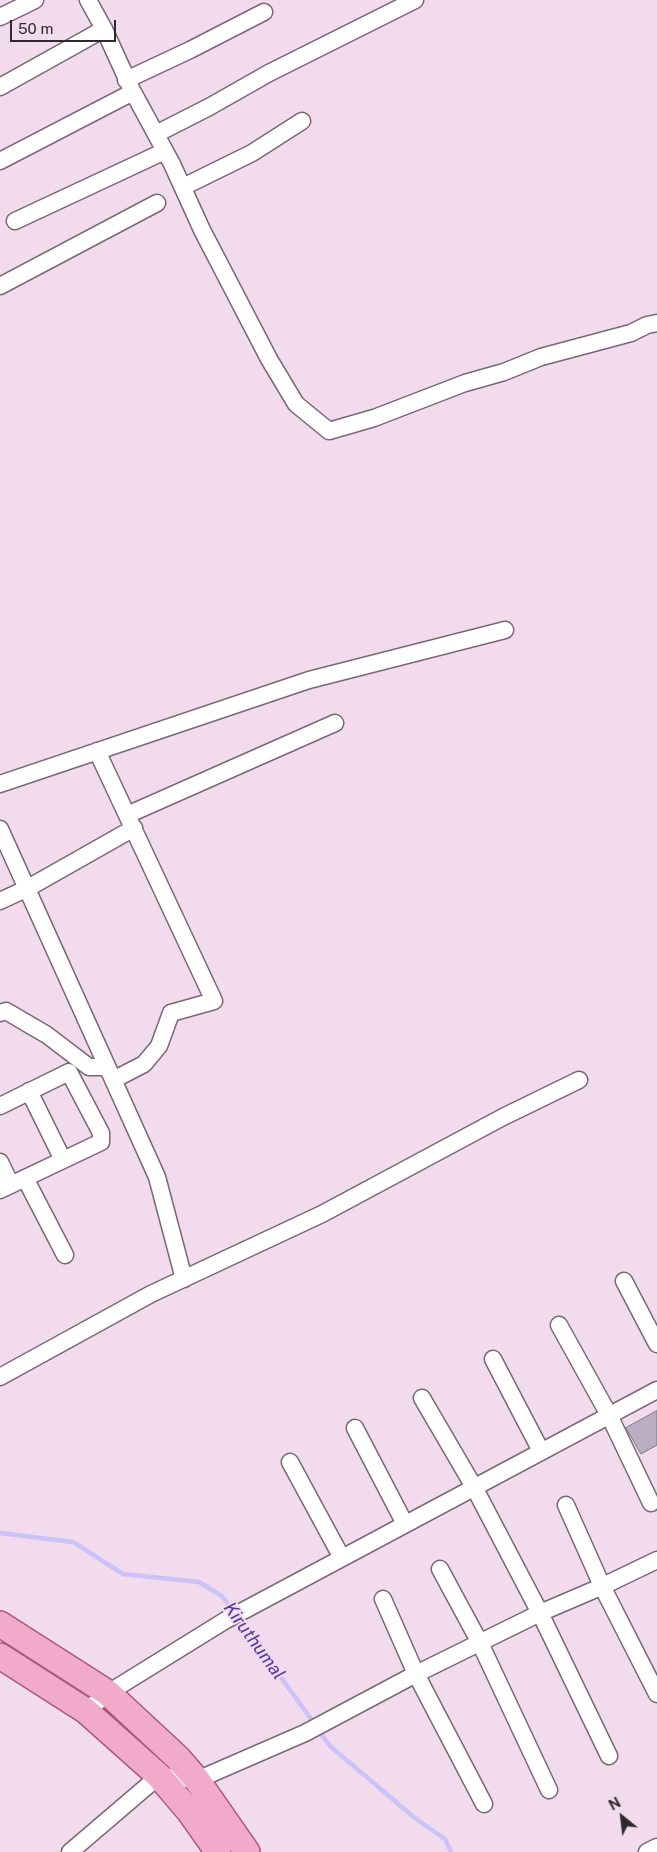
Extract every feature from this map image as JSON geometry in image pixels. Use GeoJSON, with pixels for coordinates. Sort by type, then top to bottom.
{"type":"FeatureCollection","features":[{"type":"Feature","properties":{"kind":"main road"},"geometry":{"type":"LineString","coordinates":[[0,1624],[108,1693],[178,1758],[197,1780],[247,1852]]}},
{"type":"Feature","properties":{"kind":"main road"},"geometry":{"type":"LineString","coordinates":[[0,1656],[86,1711],[159,1776],[189,1811],[218,1852]]}},
{"type":"Feature","properties":{"kind":"street"},"geometry":{"type":"LineString","coordinates":[[0,17],[35,0]]}},
{"type":"Feature","properties":{"kind":"street"},"geometry":{"type":"LineString","coordinates":[[88,0],[104,29],[129,86],[165,151],[202,230],[269,358],[296,404],[329,431],[374,418],[465,383],[504,372],[542,358],[631,333],[647,325],[657,323]]}},
{"type":"Feature","properties":{"kind":"street"},"geometry":{"type":"LineString","coordinates":[[156,134],[209,107],[269,72],[415,0]]}},
{"type":"Feature","properties":{"kind":"street"},"geometry":{"type":"LineString","coordinates":[[0,162],[190,50],[264,12]]}},
{"type":"Feature","properties":{"kind":"street"},"geometry":{"type":"LineString","coordinates":[[0,87],[104,29]]}},
{"type":"Feature","properties":{"kind":"street"},"geometry":{"type":"LineString","coordinates":[[183,187],[252,153],[302,121]]}},
{"type":"Feature","properties":{"kind":"street"},"geometry":{"type":"LineString","coordinates":[[15,221],[165,151]]}},
{"type":"Feature","properties":{"kind":"street"},"geometry":{"type":"LineString","coordinates":[[0,286],[157,203]]}},
{"type":"Feature","properties":{"kind":"street"},"geometry":{"type":"LineString","coordinates":[[0,784],[309,680],[505,630]]}},
{"type":"Feature","properties":{"kind":"street"},"geometry":{"type":"LineString","coordinates":[[0,901],[28,888],[130,822],[335,722]]}},
{"type":"Feature","properties":{"kind":"street"},"geometry":{"type":"LineString","coordinates":[[0,1012],[6,1011],[47,1035],[89,1067],[110,1074],[144,1064],[159,1046],[171,1013],[214,1000],[97,751]]}},
{"type":"Feature","properties":{"kind":"street"},"geometry":{"type":"LineString","coordinates":[[0,829],[157,1177],[184,1279]]}},
{"type":"Feature","properties":{"kind":"street"},"geometry":{"type":"LineString","coordinates":[[0,1106],[69,1072],[101,1133],[100,1142],[12,1184]]}},
{"type":"Feature","properties":{"kind":"street"},"geometry":{"type":"LineString","coordinates":[[0,1377],[151,1294],[322,1214],[503,1117],[579,1080]]}},
{"type":"Feature","properties":{"kind":"street"},"geometry":{"type":"LineString","coordinates":[[29,1091],[63,1160]]}},
{"type":"Feature","properties":{"kind":"street"},"geometry":{"type":"LineString","coordinates":[[0,1162],[12,1184],[65,1255]]}},
{"type":"Feature","properties":{"kind":"street"},"geometry":{"type":"LineString","coordinates":[[624,1281],[657,1344]]}},
{"type":"Feature","properties":{"kind":"street"},"geometry":{"type":"LineString","coordinates":[[559,1325],[608,1416],[650,1503]]}},
{"type":"Feature","properties":{"kind":"street"},"geometry":{"type":"LineString","coordinates":[[493,1359],[541,1451]]}},
{"type":"Feature","properties":{"kind":"street"},"geometry":{"type":"LineString","coordinates":[[86,1711],[108,1693],[226,1620],[657,1390]]}},
{"type":"Feature","properties":{"kind":"street"},"geometry":{"type":"LineString","coordinates":[[422,1398],[474,1487],[540,1613],[609,1756]]}},
{"type":"Feature","properties":{"kind":"street"},"geometry":{"type":"LineString","coordinates":[[355,1428],[405,1524]]}},
{"type":"Feature","properties":{"kind":"street"},"geometry":{"type":"LineString","coordinates":[[290,1462],[342,1558]]}},
{"type":"Feature","properties":{"kind":"street"},"geometry":{"type":"LineString","coordinates":[[566,1505],[657,1694]]}},
{"type":"Feature","properties":{"kind":"street"},"geometry":{"type":"LineString","coordinates":[[70,1852],[159,1776],[197,1780],[304,1733],[416,1674],[540,1613],[604,1586],[657,1560]]}},
{"type":"Feature","properties":{"kind":"street"},"geometry":{"type":"LineString","coordinates":[[440,1568],[480,1643],[548,1790]]}},
{"type":"Feature","properties":{"kind":"street"},"geometry":{"type":"LineString","coordinates":[[383,1599],[416,1674],[484,1804]]}},
{"type":"Feature","properties":{"kind":"street"},"geometry":{"type":"LineString","coordinates":[[647,1852],[657,1847]]}},
{"type":"Feature","properties":{"kind":"building"},"geometry":{"type":"Polygon","coordinates":[[[657,1411],[657,1445],[641,1454],[626,1428],[657,1411]]]}},
{"type":"Feature","properties":{"kind":"waterway","name":"Kiruthumal"},"geometry":{"type":"LineString","coordinates":[[0,1533],[73,1542],[123,1574],[199,1582],[222,1596],[234,1612]]}},
{"type":"Feature","properties":{"kind":"waterway","name":"Kiruthumal"},"geometry":{"type":"LineString","coordinates":[[238,1618],[314,1723]]}},
{"type":"Feature","properties":{"kind":"waterway","name":"Kiruthumal"},"geometry":{"type":"LineString","coordinates":[[318,1730],[330,1746],[416,1819],[445,1839],[451,1852]]}}]}
